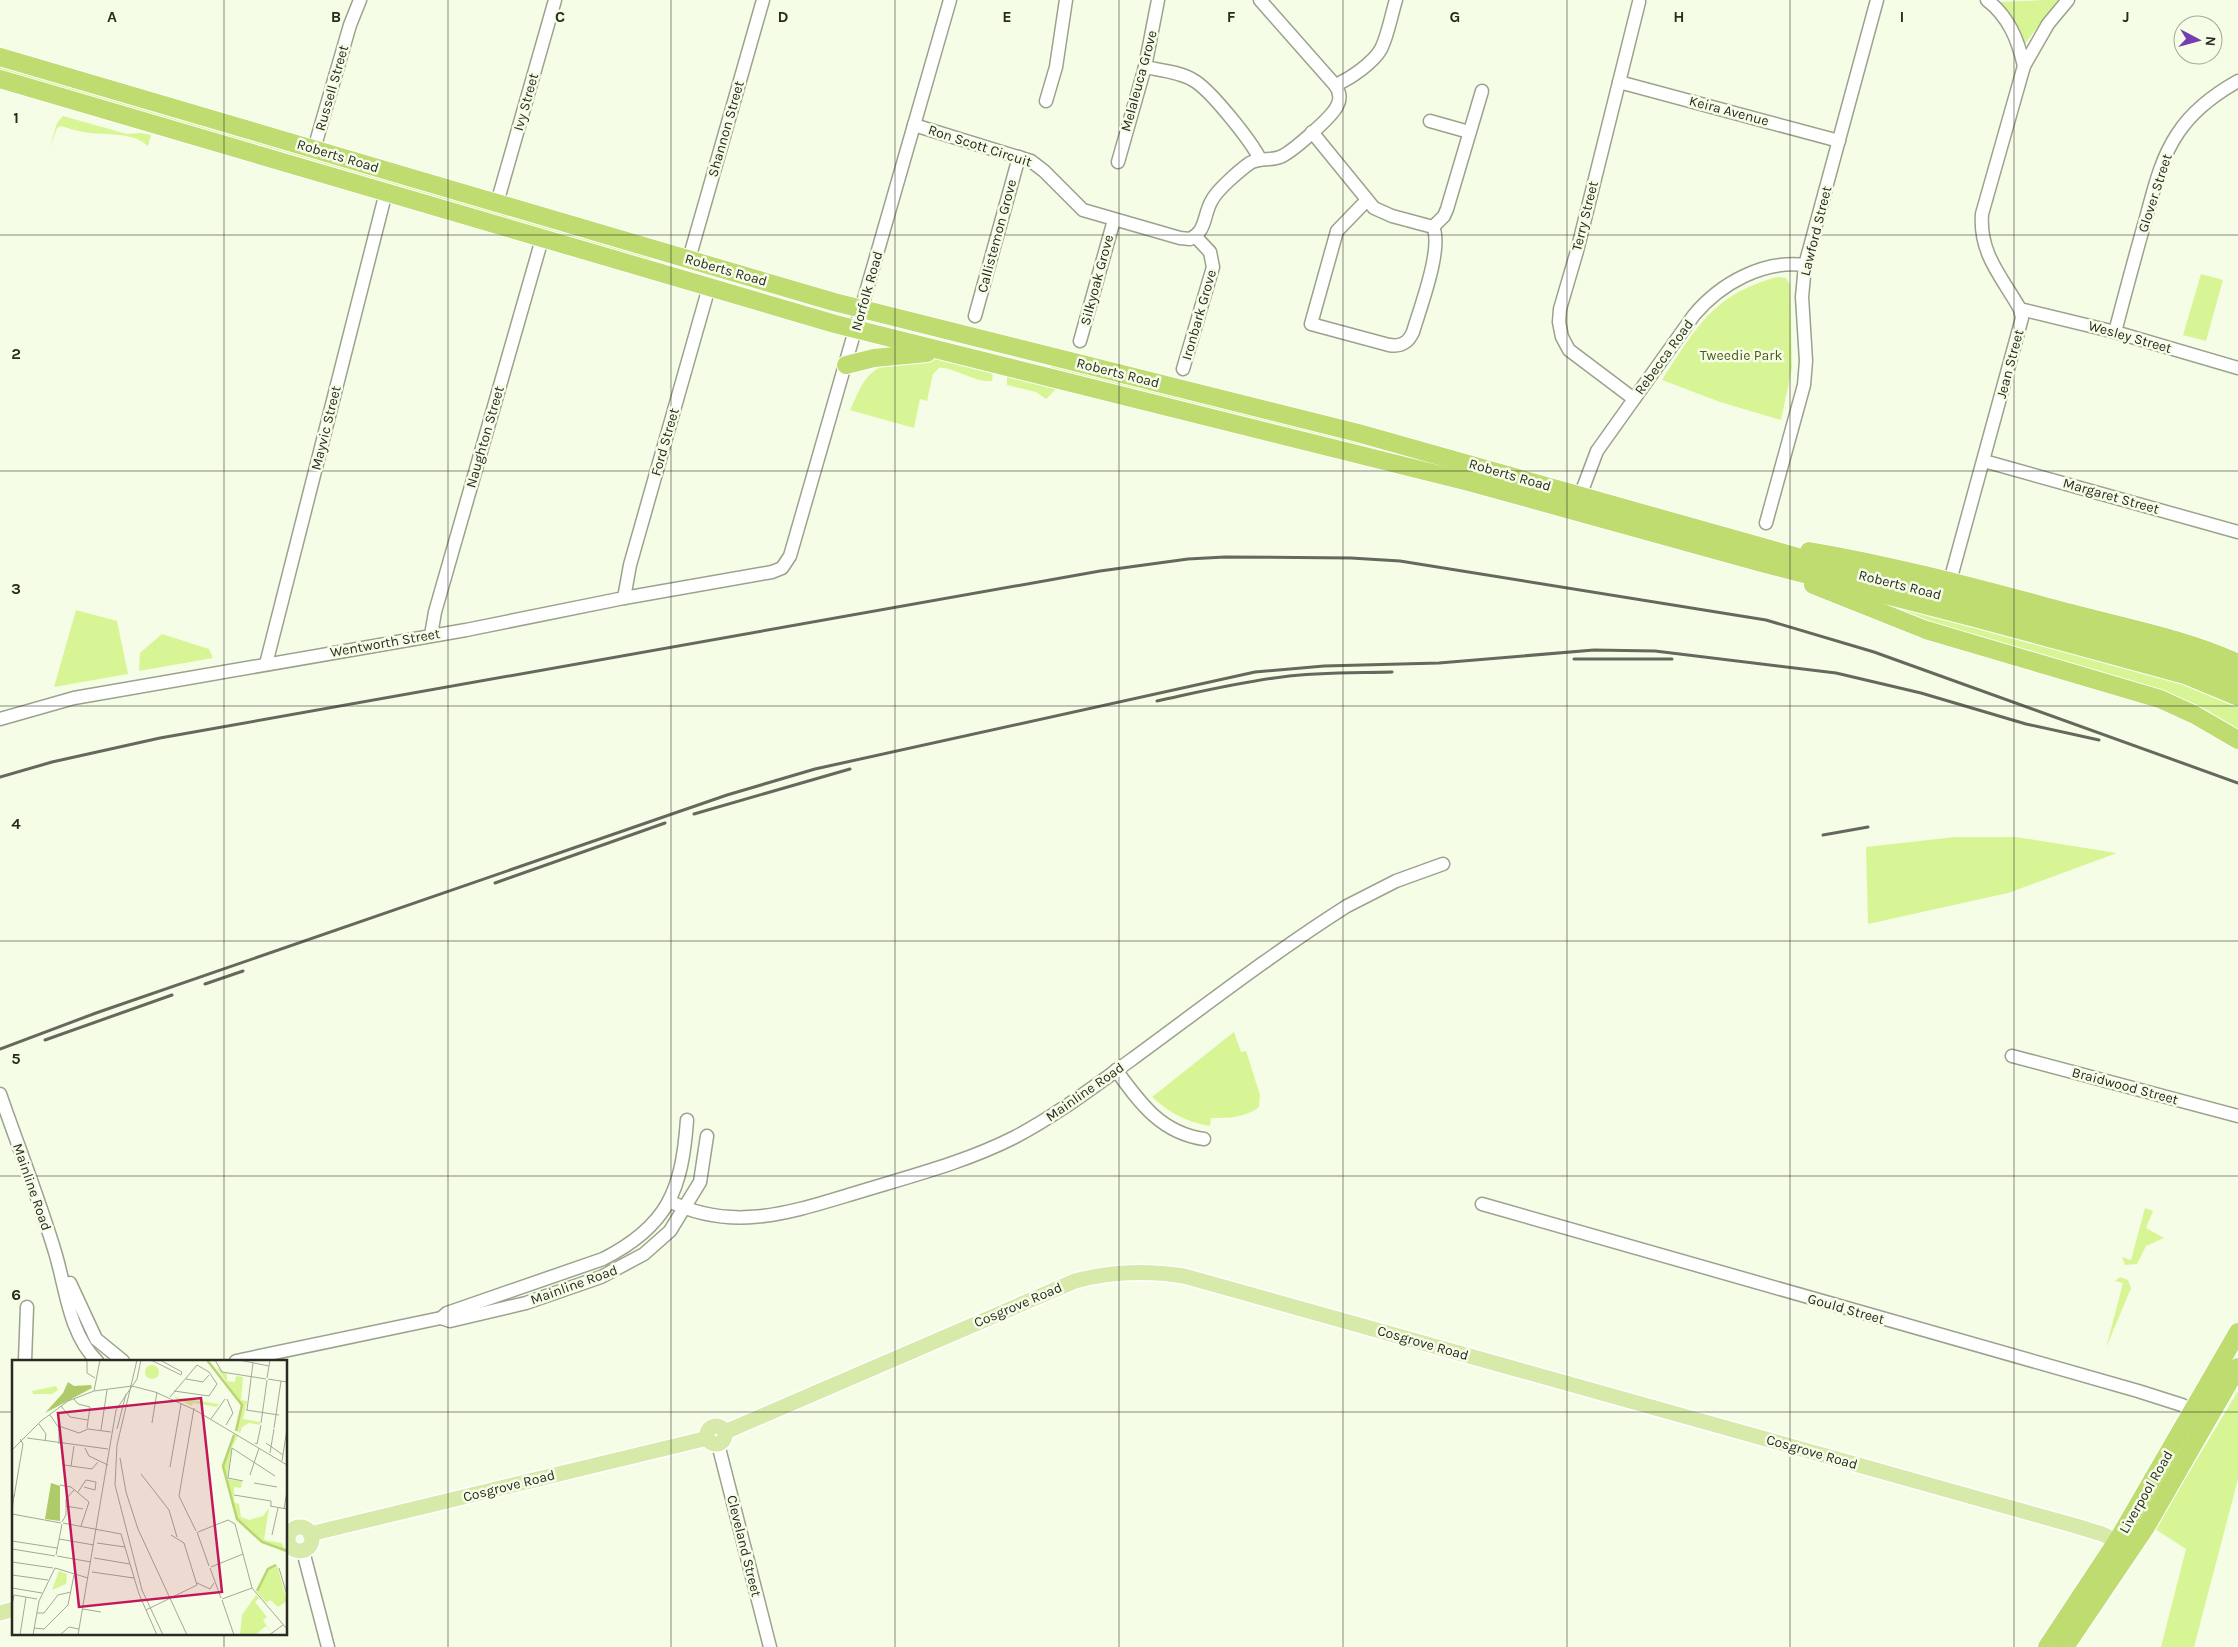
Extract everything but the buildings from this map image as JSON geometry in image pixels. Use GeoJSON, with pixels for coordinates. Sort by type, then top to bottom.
{"type":"FeatureCollection","features":[{"type":"Feature","properties":{"kind":"highway","name":"Roberts Road"},"geometry":{"type":"LineString","coordinates":[[0,57],[861,308],[1317,422],[1578,503],[1762,564],[1914,595],[2174,657],[2238,680]]}},
{"type":"Feature","properties":{"kind":"highway","name":"Roberts Road"},"geometry":{"type":"LineString","coordinates":[[0,79],[542,239],[856,329],[1415,468],[1578,503],[1754,545],[1914,595],[2185,674],[2238,697]]}},
{"type":"Feature","properties":{"kind":"highway"},"geometry":{"type":"LineString","coordinates":[[846,365],[874,358],[943,352]]}},
{"type":"Feature","properties":{"kind":"highway"},"geometry":{"type":"LineString","coordinates":[[1754,545],[1842,555],[1950,581],[2191,645],[2238,663]]}},
{"type":"Feature","properties":{"kind":"highway"},"geometry":{"type":"LineString","coordinates":[[1762,564],[1926,630],[2160,699],[2194,715],[2238,740]]}},
{"type":"Feature","properties":{"kind":"highway","name":"Liverpool Road"},"geometry":{"type":"LineString","coordinates":[[2065,1647],[2200,1416],[2238,1332]]}},
{"type":"Feature","properties":{"kind":"highway","name":"Liverpool Road"},"geometry":{"type":"LineString","coordinates":[[2200,1416],[2238,1367]]}},
{"type":"Feature","properties":{"kind":"highway","name":"Liverpool Road"},"geometry":{"type":"LineString","coordinates":[[2046,1647],[2125,1544]]}},
{"type":"Feature","properties":{"kind":"main road","name":"Cosgrove Road"},"geometry":{"type":"LineString","coordinates":[[310,1534],[717,1438],[1075,1281],[1115,1272],[1145,1271],[1193,1279],[2076,1526],[2125,1544]]}},
{"type":"Feature","properties":{"kind":"main road"},"geometry":{"type":"LineString","coordinates":[[288,1538],[294,1529],[305,1529],[310,1534],[310,1544],[303,1551],[295,1550],[288,1543]]}},
{"type":"Feature","properties":{"kind":"street","name":"Russell Street"},"geometry":{"type":"LineString","coordinates":[[314,149],[350,26],[360,0]]}},
{"type":"Feature","properties":{"kind":"street","name":"Ivy Street"},"geometry":{"type":"LineString","coordinates":[[497,203],[555,0]]}},
{"type":"Feature","properties":{"kind":"street","name":"Shannon Street"},"geometry":{"type":"LineString","coordinates":[[689,259],[763,0]]}},
{"type":"Feature","properties":{"kind":"street","name":"Norfolk Road"},"geometry":{"type":"LineString","coordinates":[[772,572],[782,568],[790,556],[950,0]]}},
{"type":"Feature","properties":{"kind":"street"},"geometry":{"type":"LineString","coordinates":[[1046,101],[1056,67],[1066,0]]}},
{"type":"Feature","properties":{"kind":"street","name":"Melaleuca Grove"},"geometry":{"type":"LineString","coordinates":[[1118,162],[1145,66],[1158,0]]}},
{"type":"Feature","properties":{"kind":"street"},"geometry":{"type":"LineString","coordinates":[[1195,236],[1204,225],[1210,204],[1215,196],[1247,165],[1260,159],[1281,157],[1312,132],[1338,106],[1340,95],[1335,85],[1260,0]]}},
{"type":"Feature","properties":{"kind":"street"},"geometry":{"type":"LineString","coordinates":[[1335,85],[1355,74],[1381,48],[1396,0]]}},
{"type":"Feature","properties":{"kind":"street","name":"Lawford Street"},"geometry":{"type":"LineString","coordinates":[[1766,523],[1804,385],[1806,361],[1802,297],[1805,265],[1877,0]]}},
{"type":"Feature","properties":{"kind":"street"},"geometry":{"type":"LineString","coordinates":[[1987,0],[2006,19],[2014,32],[2024,66]]}},
{"type":"Feature","properties":{"kind":"street","name":"Jean Street"},"geometry":{"type":"LineString","coordinates":[[1950,581],[2022,318],[2020,310],[1985,249],[1981,225],[1982,214],[2024,66],[2048,24],[2068,0]]}},
{"type":"Feature","properties":{"kind":"street","name":"Terry Street"},"geometry":{"type":"LineString","coordinates":[[1634,399],[1569,350],[1562,336],[1559,322],[1560,309],[1579,242],[1639,2]]}},
{"type":"Feature","properties":{"kind":"street"},"geometry":{"type":"LineString","coordinates":[[1145,66],[1186,77],[1198,83],[1249,140],[1260,159]]}},
{"type":"Feature","properties":{"kind":"street","name":"Glover Street"},"geometry":{"type":"LineString","coordinates":[[2115,332],[2151,199],[2167,152],[2179,132],[2197,110],[2238,80]]}},
{"type":"Feature","properties":{"kind":"street","name":"Keira Avenue"},"geometry":{"type":"LineString","coordinates":[[1619,82],[1839,141]]}},
{"type":"Feature","properties":{"kind":"street"},"geometry":{"type":"LineString","coordinates":[[1432,227],[1444,216],[1447,209],[1482,91]]}},
{"type":"Feature","properties":{"kind":"street"},"geometry":{"type":"LineString","coordinates":[[1430,122],[1469,132]]}},
{"type":"Feature","properties":{"kind":"street","name":"Ron Scott Circuit"},"geometry":{"type":"LineString","coordinates":[[914,125],[1031,161],[1040,167],[1083,210],[1180,238],[1190,239],[1195,236]]}},
{"type":"Feature","properties":{"kind":"street"},"geometry":{"type":"LineString","coordinates":[[1312,132],[1374,208],[1383,213],[1432,227]]}},
{"type":"Feature","properties":{"kind":"street","name":"Callistemon Grove"},"geometry":{"type":"LineString","coordinates":[[975,316],[1019,157]]}},
{"type":"Feature","properties":{"kind":"street","name":"Mayvic Street"},"geometry":{"type":"LineString","coordinates":[[266,664],[386,192]]}},
{"type":"Feature","properties":{"kind":"street"},"geometry":{"type":"LineString","coordinates":[[1367,200],[1337,231],[1311,324],[1393,346],[1406,342],[1413,332],[1436,251],[1436,236],[1432,227]]}},
{"type":"Feature","properties":{"kind":"street","name":"Silkyoak Grove"},"geometry":{"type":"LineString","coordinates":[[1080,341],[1114,220]]}},
{"type":"Feature","properties":{"kind":"street","name":"Ironbark Grove"},"geometry":{"type":"LineString","coordinates":[[1183,369],[1213,267],[1210,252],[1195,236]]}},
{"type":"Feature","properties":{"kind":"street","name":"Naughton Street"},"geometry":{"type":"LineString","coordinates":[[431,635],[435,612],[542,239]]}},
{"type":"Feature","properties":{"kind":"street","name":"Rebecca Road"},"geometry":{"type":"LineString","coordinates":[[1578,503],[1597,451],[1694,315],[1714,294],[1732,282],[1760,270],[1789,264],[1805,265]]}},
{"type":"Feature","properties":{"kind":"street","name":"Ford Street"},"geometry":{"type":"LineString","coordinates":[[624,598],[630,565],[709,287]]}},
{"type":"Feature","properties":{"kind":"street","name":"Wesley Street"},"geometry":{"type":"LineString","coordinates":[[2020,310],[2115,332],[2238,368]]}},
{"type":"Feature","properties":{"kind":"street","name":"Margaret Street"},"geometry":{"type":"LineString","coordinates":[[1984,461],[2238,532]]}},
{"type":"Feature","properties":{"kind":"street","name":"Wentworth Street"},"geometry":{"type":"LineString","coordinates":[[0,719],[74,698],[491,625],[624,598],[772,572]]}},
{"type":"Feature","properties":{"kind":"street","name":"Mainline Road"},"geometry":{"type":"LineString","coordinates":[[669,1201],[685,1208],[724,1217],[775,1215],[809,1207],[992,1148],[1054,1114],[1347,906],[1396,881],[1443,864]]}},
{"type":"Feature","properties":{"kind":"street","name":"Braidwood Street"},"geometry":{"type":"LineString","coordinates":[[2012,1056],[2238,1116]]}},
{"type":"Feature","properties":{"kind":"street"},"geometry":{"type":"LineString","coordinates":[[1116,1070],[1143,1106],[1156,1119],[1180,1133],[1204,1139]]}},
{"type":"Feature","properties":{"kind":"street","name":"Mainline Road"},"geometry":{"type":"LineString","coordinates":[[0,1094],[55,1252],[74,1324],[82,1342],[96,1360]]}},
{"type":"Feature","properties":{"kind":"street","name":"Mainline Road"},"geometry":{"type":"LineString","coordinates":[[241,1360],[441,1318],[447,1314],[603,1259],[634,1241],[656,1220],[669,1201],[680,1178],[685,1150],[687,1120]]}},
{"type":"Feature","properties":{"kind":"street","name":"Mainline Road"},"geometry":{"type":"LineString","coordinates":[[441,1318],[450,1321],[526,1303],[601,1277],[644,1254],[670,1231],[700,1182],[707,1136]]}},
{"type":"Feature","properties":{"kind":"street","name":"Gould Street"},"geometry":{"type":"LineString","coordinates":[[1482,1204],[2138,1391],[2182,1406],[2200,1416]]}},
{"type":"Feature","properties":{"kind":"street","name":"Mainline Road"},"geometry":{"type":"LineString","coordinates":[[55,1252],[96,1339],[121,1360]]}},
{"type":"Feature","properties":{"kind":"street"},"geometry":{"type":"LineString","coordinates":[[25,1360],[27,1307]]}},
{"type":"Feature","properties":{"kind":"street","name":"Cleveland Street"},"geometry":{"type":"LineString","coordinates":[[717,1438],[770,1647]]}},
{"type":"Feature","properties":{"kind":"street"},"geometry":{"type":"LineString","coordinates":[[303,1551],[328,1647]]}},
{"type":"Feature","properties":{"kind":"green space"},"geometry":{"type":"Polygon","coordinates":[[[2058,0],[2024,45],[2017,27],[2000,2],[2058,0]]]}},
{"type":"Feature","properties":{"kind":"green space"},"geometry":{"type":"Polygon","coordinates":[[[0,65],[650,255],[649,262],[0,71],[0,65]]]}},
{"type":"Feature","properties":{"kind":"green space"},"geometry":{"type":"Polygon","coordinates":[[[63,116],[127,134],[141,133],[151,135],[148,146],[142,141],[126,136],[84,132],[61,126],[57,128],[49,150],[57,123],[63,116]]]}},
{"type":"Feature","properties":{"kind":"green space"},"geometry":{"type":"Polygon","coordinates":[[[2201,274],[2223,280],[2206,341],[2183,335],[2201,274]]]}},
{"type":"Feature","properties":{"kind":"green space","name":"Tweedie Park"},"geometry":{"type":"Polygon","coordinates":[[[1778,277],[1786,278],[1790,285],[1792,368],[1781,420],[1720,402],[1662,380],[1685,344],[1709,315],[1722,303],[1756,284],[1778,277]]]}},
{"type":"Feature","properties":{"kind":"green space"},"geometry":{"type":"Polygon","coordinates":[[[931,358],[993,372],[992,381],[979,380],[939,368],[933,374],[927,401],[920,399],[914,428],[850,410],[865,380],[881,367],[879,360],[931,358]]]}},
{"type":"Feature","properties":{"kind":"green space"},"geometry":{"type":"Polygon","coordinates":[[[1051,364],[1360,441],[1464,470],[1463,473],[1050,369],[1051,364]]]}},
{"type":"Feature","properties":{"kind":"green space"},"geometry":{"type":"Polygon","coordinates":[[[1007,376],[1057,388],[1046,399],[1036,392],[1007,385],[1007,376]]]}},
{"type":"Feature","properties":{"kind":"green space"},"geometry":{"type":"Polygon","coordinates":[[[1854,595],[2202,689],[2238,706],[2238,732],[1956,634],[1854,595]]]}},
{"type":"Feature","properties":{"kind":"green space"},"geometry":{"type":"Polygon","coordinates":[[[76,610],[117,621],[128,674],[54,687],[76,610]]]}},
{"type":"Feature","properties":{"kind":"green space"},"geometry":{"type":"Polygon","coordinates":[[[162,634],[209,649],[213,658],[139,671],[140,653],[162,634]]]}},
{"type":"Feature","properties":{"kind":"green space"},"geometry":{"type":"Polygon","coordinates":[[[1955,837],[2016,837],[2117,853],[2008,893],[1868,924],[1866,847],[1955,837]]]}},
{"type":"Feature","properties":{"kind":"green space"},"geometry":{"type":"Polygon","coordinates":[[[1234,1032],[1241,1052],[1246,1051],[1260,1095],[1259,1107],[1254,1111],[1230,1117],[1211,1118],[1210,1126],[1179,1116],[1165,1108],[1152,1097],[1234,1032]]]}},
{"type":"Feature","properties":{"kind":"green space"},"geometry":{"type":"Polygon","coordinates":[[[2145,1208],[2153,1211],[2146,1228],[2164,1238],[2146,1246],[2137,1264],[2125,1265],[2122,1257],[2131,1260],[2145,1208]]]}},
{"type":"Feature","properties":{"kind":"green space"},"geometry":{"type":"Polygon","coordinates":[[[2120,1277],[2128,1280],[2131,1288],[2106,1348],[2123,1283],[2115,1281],[2120,1277]]]}},
{"type":"Feature","properties":{"kind":"green space"},"geometry":{"type":"Polygon","coordinates":[[[2238,1391],[2238,1479],[2194,1647],[2161,1647],[2186,1549],[2155,1529],[2238,1391]]]}},
{"type":"Feature","properties":{"kind":"railway"},"geometry":{"type":"LineString","coordinates":[[0,777],[52,762],[160,738],[1100,571],[1188,559],[1225,557],[1351,558],[1400,561],[1766,620],[1874,652],[2238,783]]}},
{"type":"Feature","properties":{"kind":"railway"},"geometry":{"type":"LineString","coordinates":[[0,1049],[96,1013],[727,795],[815,769],[1255,672],[1324,666],[1439,663],[1594,650],[1655,651],[1836,673],[1921,693],[2026,724],[2099,740]]}},
{"type":"Feature","properties":{"kind":"railway"},"geometry":{"type":"LineString","coordinates":[[1574,659],[1672,659]]}},
{"type":"Feature","properties":{"kind":"railway"},"geometry":{"type":"LineString","coordinates":[[1157,701],[1235,684],[1296,675],[1392,672]]}},
{"type":"Feature","properties":{"kind":"railway"},"geometry":{"type":"LineString","coordinates":[[694,814],[850,769]]}},
{"type":"Feature","properties":{"kind":"railway"},"geometry":{"type":"LineString","coordinates":[[495,883],[665,823]]}},
{"type":"Feature","properties":{"kind":"railway"},"geometry":{"type":"LineString","coordinates":[[1823,835],[1868,827]]}},
{"type":"Feature","properties":{"kind":"railway"},"geometry":{"type":"LineString","coordinates":[[205,984],[243,971]]}},
{"type":"Feature","properties":{"kind":"railway"},"geometry":{"type":"LineString","coordinates":[[45,1040],[172,995]]}}]}
